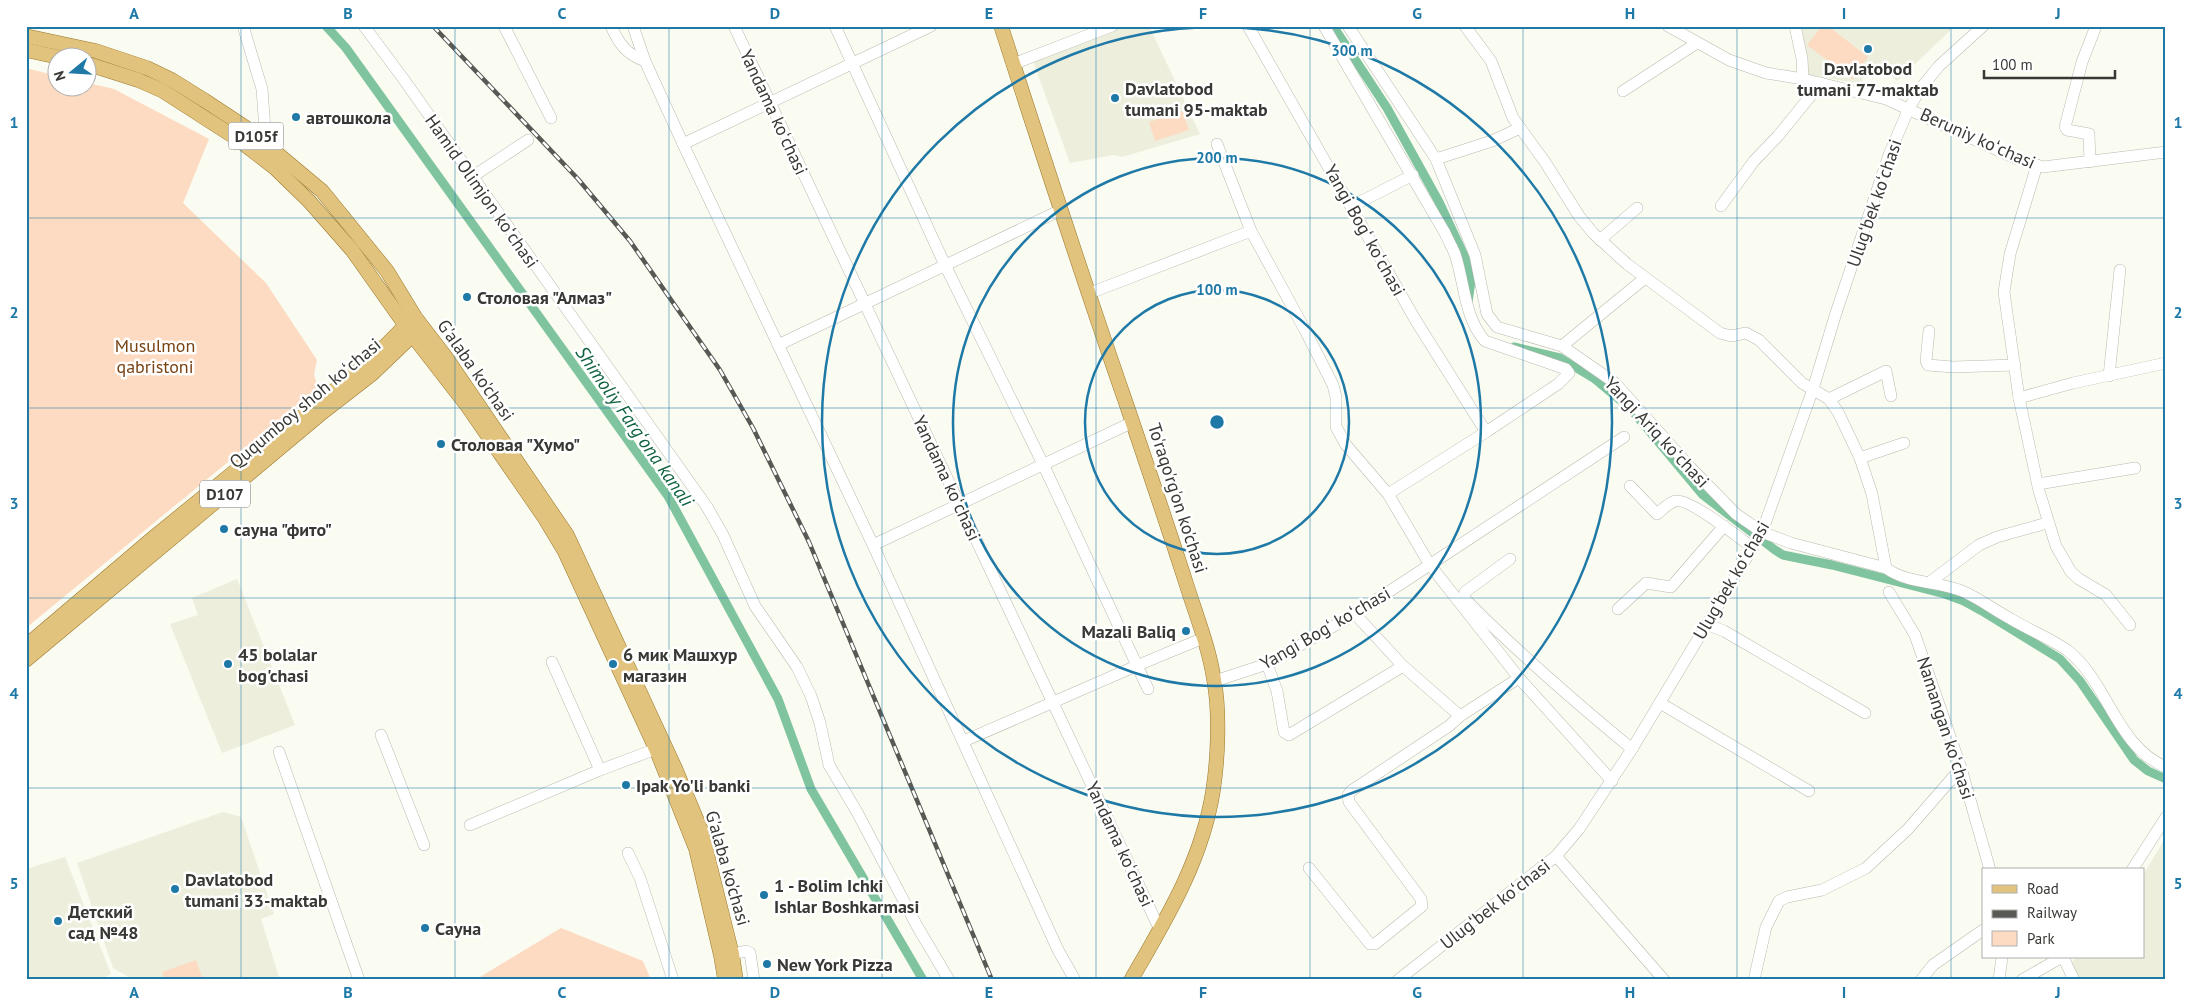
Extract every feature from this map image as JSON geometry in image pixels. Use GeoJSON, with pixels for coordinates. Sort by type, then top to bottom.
{"type":"FeatureCollection","features":[{"type":"Feature","properties":{"kind":"main road","name":"To'raqo'rg'on ko'chasi"},"geometry":{"type":"LineString","coordinates":[[1001,26],[1204,638],[1215,681],[1217,744],[1214,790],[1206,828],[1184,884],[1131,980]]}},
{"type":"Feature","properties":{"kind":"main road","name":"G'alaba ko'chasi"},"geometry":{"type":"LineString","coordinates":[[26,36],[96,51],[147,68],[172,80],[248,129],[322,191],[387,272],[414,326]]}},
{"type":"Feature","properties":{"kind":"main road"},"geometry":{"type":"LineString","coordinates":[[26,50],[48,55]]}},
{"type":"Feature","properties":{"kind":"main road","name":"G'alaba ko'chasi"},"geometry":{"type":"LineString","coordinates":[[98,67],[138,80],[163,91],[236,138],[275,168],[309,201],[414,326],[446,356],[523,478],[565,552],[656,749],[693,842],[736,980]]}},
{"type":"Feature","properties":{"kind":"main road","name":"Ququmboy shoh koʻchasi"},"geometry":{"type":"LineString","coordinates":[[26,646],[160,532],[414,326]]}},
{"type":"Feature","properties":{"kind":"main road","name":"Ququmboy shoh koʻchasi"},"geometry":{"type":"LineString","coordinates":[[26,660],[323,412],[372,374],[414,326]]}},
{"type":"Feature","properties":{"kind":"main road","name":"G'alaba ko'chasi"},"geometry":{"type":"LineString","coordinates":[[523,478],[567,535],[675,768],[706,846],[727,955],[725,980]]}},
{"type":"Feature","properties":{"kind":"street"},"geometry":{"type":"LineString","coordinates":[[243,26],[262,89],[266,144]]}},
{"type":"Feature","properties":{"kind":"street","name":"Hamid Olimjon koʻchasi"},"geometry":{"type":"LineString","coordinates":[[364,26],[707,506],[723,535],[755,606],[797,667],[811,696],[820,723],[828,765],[858,812],[916,926],[949,980]]}},
{"type":"Feature","properties":{"kind":"street"},"geometry":{"type":"LineString","coordinates":[[504,26],[551,118]]}},
{"type":"Feature","properties":{"kind":"street"},"geometry":{"type":"LineString","coordinates":[[611,26],[624,49],[634,57],[645,61]]}},
{"type":"Feature","properties":{"kind":"street"},"geometry":{"type":"LineString","coordinates":[[633,26],[645,61],[683,144],[873,545],[1058,950],[1075,980]]}},
{"type":"Feature","properties":{"kind":"street","name":"Yandama koʻchasi"},"geometry":{"type":"LineString","coordinates":[[734,26],[1160,930]]}},
{"type":"Feature","properties":{"kind":"street"},"geometry":{"type":"LineString","coordinates":[[835,26],[945,265],[1042,464],[1148,689]]}},
{"type":"Feature","properties":{"kind":"street"},"geometry":{"type":"LineString","coordinates":[[683,144],[931,26]]}},
{"type":"Feature","properties":{"kind":"street"},"geometry":{"type":"LineString","coordinates":[[1014,64],[1095,29],[1112,26]]}},
{"type":"Feature","properties":{"kind":"street","name":"Yangi Bogʻ koʻchasi"},"geometry":{"type":"LineString","coordinates":[[1248,26],[1352,206],[1416,322],[1486,432]]}},
{"type":"Feature","properties":{"kind":"street"},"geometry":{"type":"LineString","coordinates":[[1324,26],[1413,175],[1445,233],[1455,254],[1472,321],[1477,331],[1486,341],[1566,369],[1568,373],[1558,384],[1388,494]]}},
{"type":"Feature","properties":{"kind":"street","name":"Yangi Ariq koʻchasi"},"geometry":{"type":"LineString","coordinates":[[1348,26],[1436,158],[1475,254],[1488,314],[1497,326],[1562,346],[1615,383],[1691,468],[1730,508],[1762,532],[1791,543],[1886,568],[1892,573],[1960,590],[2066,649],[2082,662],[2124,730],[2147,757],[2166,767]]}},
{"type":"Feature","properties":{"kind":"street"},"geometry":{"type":"LineString","coordinates":[[1465,26],[1491,61],[1508,108],[1520,128],[1546,162],[1579,216],[1600,240],[1645,278],[1720,333],[1731,336],[1746,333],[1759,340],[1798,380],[1829,399],[1838,412],[1860,458],[1872,494],[1886,568]]}},
{"type":"Feature","properties":{"kind":"street","name":"Beruniy koʻchasi"},"geometry":{"type":"LineString","coordinates":[[1668,26],[1729,60],[1766,73],[1803,79],[1886,99],[2015,158],[2037,165],[2054,167],[2166,152]]}},
{"type":"Feature","properties":{"kind":"street"},"geometry":{"type":"LineString","coordinates":[[1795,26],[1802,59],[1803,79]]}},
{"type":"Feature","properties":{"kind":"street","name":"Ulugʻbek koʻchasi"},"geometry":{"type":"LineString","coordinates":[[1398,980],[1556,856],[1579,829],[1632,749],[1762,532],[1813,389],[1836,313],[1889,155],[1909,108],[1938,66],[1983,26]]}},
{"type":"Feature","properties":{"kind":"street"},"geometry":{"type":"LineString","coordinates":[[2090,162],[2088,134],[2066,130],[2065,127],[2082,62],[2096,26]]}},
{"type":"Feature","properties":{"kind":"street"},"geometry":{"type":"LineString","coordinates":[[1623,91],[1697,43]]}},
{"type":"Feature","properties":{"kind":"street"},"geometry":{"type":"LineString","coordinates":[[1721,206],[1754,161],[1778,136],[1821,84]]}},
{"type":"Feature","properties":{"kind":"street"},"geometry":{"type":"LineString","coordinates":[[1436,158],[1492,141],[1520,128]]}},
{"type":"Feature","properties":{"kind":"street"},"geometry":{"type":"LineString","coordinates":[[472,177],[528,140]]}},
{"type":"Feature","properties":{"kind":"street"},"geometry":{"type":"LineString","coordinates":[[1217,144],[1251,231],[1333,386],[1336,396],[1336,427],[1346,446],[1388,494],[1430,565],[1519,678],[1612,781]]}},
{"type":"Feature","properties":{"kind":"street"},"geometry":{"type":"LineString","coordinates":[[2037,165],[2010,254],[2004,292],[2019,398],[2047,523],[2056,546],[2071,572],[2106,595],[2130,625]]}},
{"type":"Feature","properties":{"kind":"street"},"geometry":{"type":"LineString","coordinates":[[1352,206],[1413,175]]}},
{"type":"Feature","properties":{"kind":"street"},"geometry":{"type":"LineString","coordinates":[[1600,240],[1637,208]]}},
{"type":"Feature","properties":{"kind":"street"},"geometry":{"type":"LineString","coordinates":[[778,345],[1061,210]]}},
{"type":"Feature","properties":{"kind":"street"},"geometry":{"type":"LineString","coordinates":[[1090,293],[1251,231]]}},
{"type":"Feature","properties":{"kind":"street"},"geometry":{"type":"LineString","coordinates":[[2109,376],[2120,270]]}},
{"type":"Feature","properties":{"kind":"street"},"geometry":{"type":"LineString","coordinates":[[1562,346],[1645,278]]}},
{"type":"Feature","properties":{"kind":"street"},"geometry":{"type":"LineString","coordinates":[[1928,331],[1926,362],[1928,365],[1953,367],[2015,365]]}},
{"type":"Feature","properties":{"kind":"street"},"geometry":{"type":"LineString","coordinates":[[2019,398],[2073,383],[2166,363]]}},
{"type":"Feature","properties":{"kind":"street"},"geometry":{"type":"LineString","coordinates":[[1829,399],[1886,371],[1891,396]]}},
{"type":"Feature","properties":{"kind":"street"},"geometry":{"type":"LineString","coordinates":[[873,545],[1133,422]]}},
{"type":"Feature","properties":{"kind":"street","name":"Yangi Bogʻ koʻchasi"},"geometry":{"type":"LineString","coordinates":[[1215,681],[1266,664],[1355,614],[1624,437]]}},
{"type":"Feature","properties":{"kind":"street"},"geometry":{"type":"LineString","coordinates":[[1860,458],[1904,443]]}},
{"type":"Feature","properties":{"kind":"street"},"geometry":{"type":"LineString","coordinates":[[2038,484],[2135,468]]}},
{"type":"Feature","properties":{"kind":"street"},"geometry":{"type":"LineString","coordinates":[[1630,486],[1657,514],[1673,502],[1680,501],[1724,526],[1753,548]]}},
{"type":"Feature","properties":{"kind":"street"},"geometry":{"type":"LineString","coordinates":[[1930,582],[1979,545],[1997,537],[2047,523]]}},
{"type":"Feature","properties":{"kind":"street"},"geometry":{"type":"LineString","coordinates":[[1618,609],[1646,582],[1670,587],[1724,526]]}},
{"type":"Feature","properties":{"kind":"street"},"geometry":{"type":"LineString","coordinates":[[1510,558],[1465,592],[1464,598],[1500,635],[1632,749]]}},
{"type":"Feature","properties":{"kind":"street","name":"Namangan koʻchasi"},"geometry":{"type":"LineString","coordinates":[[1889,592],[1915,635],[1961,768],[1989,868]]}},
{"type":"Feature","properties":{"kind":"street"},"geometry":{"type":"LineString","coordinates":[[1355,614],[1403,666],[1460,716]]}},
{"type":"Feature","properties":{"kind":"street"},"geometry":{"type":"LineString","coordinates":[[1706,624],[1724,631],[1865,714]]}},
{"type":"Feature","properties":{"kind":"street"},"geometry":{"type":"LineString","coordinates":[[964,742],[1053,704],[1136,664],[1204,638]]}},
{"type":"Feature","properties":{"kind":"street"},"geometry":{"type":"LineString","coordinates":[[552,662],[600,770]]}},
{"type":"Feature","properties":{"kind":"street"},"geometry":{"type":"LineString","coordinates":[[1266,664],[1277,691],[1284,732],[1289,735],[1403,666]]}},
{"type":"Feature","properties":{"kind":"street"},"geometry":{"type":"LineString","coordinates":[[1309,868],[1370,944],[1375,944],[1415,914],[1422,906],[1421,899],[1349,802],[1348,795],[1351,791],[1450,726],[1460,716],[1519,678]]}},
{"type":"Feature","properties":{"kind":"street"},"geometry":{"type":"LineString","coordinates":[[1660,703],[1809,791]]}},
{"type":"Feature","properties":{"kind":"street"},"geometry":{"type":"LineString","coordinates":[[381,735],[424,845]]}},
{"type":"Feature","properties":{"kind":"street"},"geometry":{"type":"LineString","coordinates":[[470,825],[600,770],[656,749]]}},
{"type":"Feature","properties":{"kind":"street"},"geometry":{"type":"LineString","coordinates":[[279,752],[359,980]]}},
{"type":"Feature","properties":{"kind":"street"},"geometry":{"type":"LineString","coordinates":[[1754,980],[1766,927],[1779,902],[1787,897],[1826,889],[1866,868],[1908,829],[1961,768]]}},
{"type":"Feature","properties":{"kind":"street"},"geometry":{"type":"LineString","coordinates":[[2133,868],[2166,817]]}},
{"type":"Feature","properties":{"kind":"street"},"geometry":{"type":"LineString","coordinates":[[628,853],[640,878],[673,980]]}},
{"type":"Feature","properties":{"kind":"street"},"geometry":{"type":"LineString","coordinates":[[1556,856],[1664,980]]}},
{"type":"Feature","properties":{"kind":"street"},"geometry":{"type":"LineString","coordinates":[[1921,980],[1933,965],[1982,931]]}},
{"type":"Feature","properties":{"kind":"street"},"geometry":{"type":"LineString","coordinates":[[727,955],[746,951],[750,953],[754,980]]}},
{"type":"Feature","properties":{"kind":"street"},"geometry":{"type":"LineString","coordinates":[[1999,980],[2002,958]]}},
{"type":"Feature","properties":{"kind":"street"},"geometry":{"type":"LineString","coordinates":[[2022,980],[2061,958]]}},
{"type":"Feature","properties":{"kind":"street"},"geometry":{"type":"LineString","coordinates":[[2063,958],[2074,980]]}},
{"type":"Feature","properties":{"kind":"shaded area","name":"Davlatobod tumani 95-maktab"},"geometry":{"type":"Polygon","coordinates":[[[1125,26],[1149,26],[1200,134],[1122,157],[1114,155],[1070,163],[1033,61],[1125,26]]]}},
{"type":"Feature","properties":{"kind":"shaded area","name":"Davlatobod tumani 77-maktab"},"geometry":{"type":"Polygon","coordinates":[[[1801,26],[1955,26],[1897,81],[1891,75],[1863,72],[1862,84],[1809,75],[1801,26]]]}},
{"type":"Feature","properties":{"kind":"shaded area","name":"45 bolalar bog'chasi"},"geometry":{"type":"Polygon","coordinates":[[[237,579],[295,725],[222,753],[170,624],[198,615],[192,598],[237,579]]]}},
{"type":"Feature","properties":{"kind":"shaded area","name":"Davlatobod tumani 33-maktab"},"geometry":{"type":"Polygon","coordinates":[[[223,812],[241,817],[274,914],[261,919],[280,980],[128,980],[127,976],[113,968],[77,863],[223,812]]]}},
{"type":"Feature","properties":{"kind":"shaded area"},"geometry":{"type":"Polygon","coordinates":[[[2166,837],[2166,980],[2080,980],[2071,963],[2076,958],[2144,958],[2144,873],[2166,837]]]}},
{"type":"Feature","properties":{"kind":"shaded area","name":"Детский сад №48"},"geometry":{"type":"Polygon","coordinates":[[[65,857],[111,974],[100,980],[26,980],[26,869],[65,857]]]}},
{"type":"Feature","properties":{"kind":"green space"},"geometry":{"type":"Polygon","coordinates":[[[1822,26],[1828,26],[1868,57],[1852,79],[1807,45],[1822,26]]]}},
{"type":"Feature","properties":{"kind":"green space","name":"Musulmon qabristoni"},"geometry":{"type":"Polygon","coordinates":[[[26,68],[48,74],[48,98],[98,98],[98,85],[114,89],[209,139],[183,203],[266,283],[317,360],[314,374],[318,388],[26,628],[26,68]]]}},
{"type":"Feature","properties":{"kind":"green space"},"geometry":{"type":"Polygon","coordinates":[[[1183,111],[1189,130],[1155,141],[1149,122],[1183,111]]]}},
{"type":"Feature","properties":{"kind":"green space"},"geometry":{"type":"Polygon","coordinates":[[[561,928],[643,961],[651,980],[475,980],[561,928]]]}},
{"type":"Feature","properties":{"kind":"green space"},"geometry":{"type":"Polygon","coordinates":[[[196,960],[202,977],[195,980],[164,980],[162,972],[196,960]]]}},
{"type":"Feature","properties":{"kind":"waterway","name":"Shimoliy Fargʻona kanali"},"geometry":{"type":"LineString","coordinates":[[326,26],[346,48],[668,496],[778,699],[811,789],[923,980]]}},
{"type":"Feature","properties":{"kind":"waterway"},"geometry":{"type":"LineString","coordinates":[[1333,26],[1387,108],[1439,202],[1469,266],[1471,281],[1468,302]]}},
{"type":"Feature","properties":{"kind":"waterway"},"geometry":{"type":"LineString","coordinates":[[1514,347],[1560,358],[1595,379],[1631,409],[1703,495],[1783,555],[1832,565],[1945,594],[1964,601],[2060,659],[2080,681],[2134,760],[2148,771],[2166,779]]}},
{"type":"Feature","properties":{"kind":"railway"},"geometry":{"type":"LineString","coordinates":[[433,26],[578,179],[630,241],[720,370],[753,428],[809,542],[992,980]]}},
{"type":"Feature","properties":{"kind":"place","name":"Davlatobod tumani 77-maktab"},"geometry":{"type":"Point","coordinates":[1868,49]}},
{"type":"Feature","properties":{"kind":"place","name":"Davlatobod tumani 95-maktab"},"geometry":{"type":"Point","coordinates":[1115,98]}},
{"type":"Feature","properties":{"kind":"place","name":"автошкола"},"geometry":{"type":"Point","coordinates":[296,117]}},
{"type":"Feature","properties":{"kind":"place","name":"Столовая \"Алмаз\""},"geometry":{"type":"Point","coordinates":[467,297]}},
{"type":"Feature","properties":{"kind":"place","name":"Столовая \"Хумо\""},"geometry":{"type":"Point","coordinates":[441,444]}},
{"type":"Feature","properties":{"kind":"place","name":"сауна \"фито\""},"geometry":{"type":"Point","coordinates":[224,529]}},
{"type":"Feature","properties":{"kind":"place","name":"Mazali Baliq"},"geometry":{"type":"Point","coordinates":[1186,631]}},
{"type":"Feature","properties":{"kind":"place","name":"45 bolalar bog'chasi"},"geometry":{"type":"Point","coordinates":[228,664]}},
{"type":"Feature","properties":{"kind":"place","name":"6 мик Машхур магазин"},"geometry":{"type":"Point","coordinates":[613,664]}},
{"type":"Feature","properties":{"kind":"place","name":"Ipak Yo'li banki"},"geometry":{"type":"Point","coordinates":[626,785]}},
{"type":"Feature","properties":{"kind":"place","name":"Davlatobod tumani 33-maktab"},"geometry":{"type":"Point","coordinates":[175,889]}},
{"type":"Feature","properties":{"kind":"place","name":"1 - Bolim Ichki Ishlar Boshkarmasi"},"geometry":{"type":"Point","coordinates":[764,895]}},
{"type":"Feature","properties":{"kind":"place","name":"Детский сад №48"},"geometry":{"type":"Point","coordinates":[58,921]}},
{"type":"Feature","properties":{"kind":"place","name":"Сауна"},"geometry":{"type":"Point","coordinates":[425,928]}},
{"type":"Feature","properties":{"kind":"place","name":"New York Pizza"},"geometry":{"type":"Point","coordinates":[767,964]}}]}
